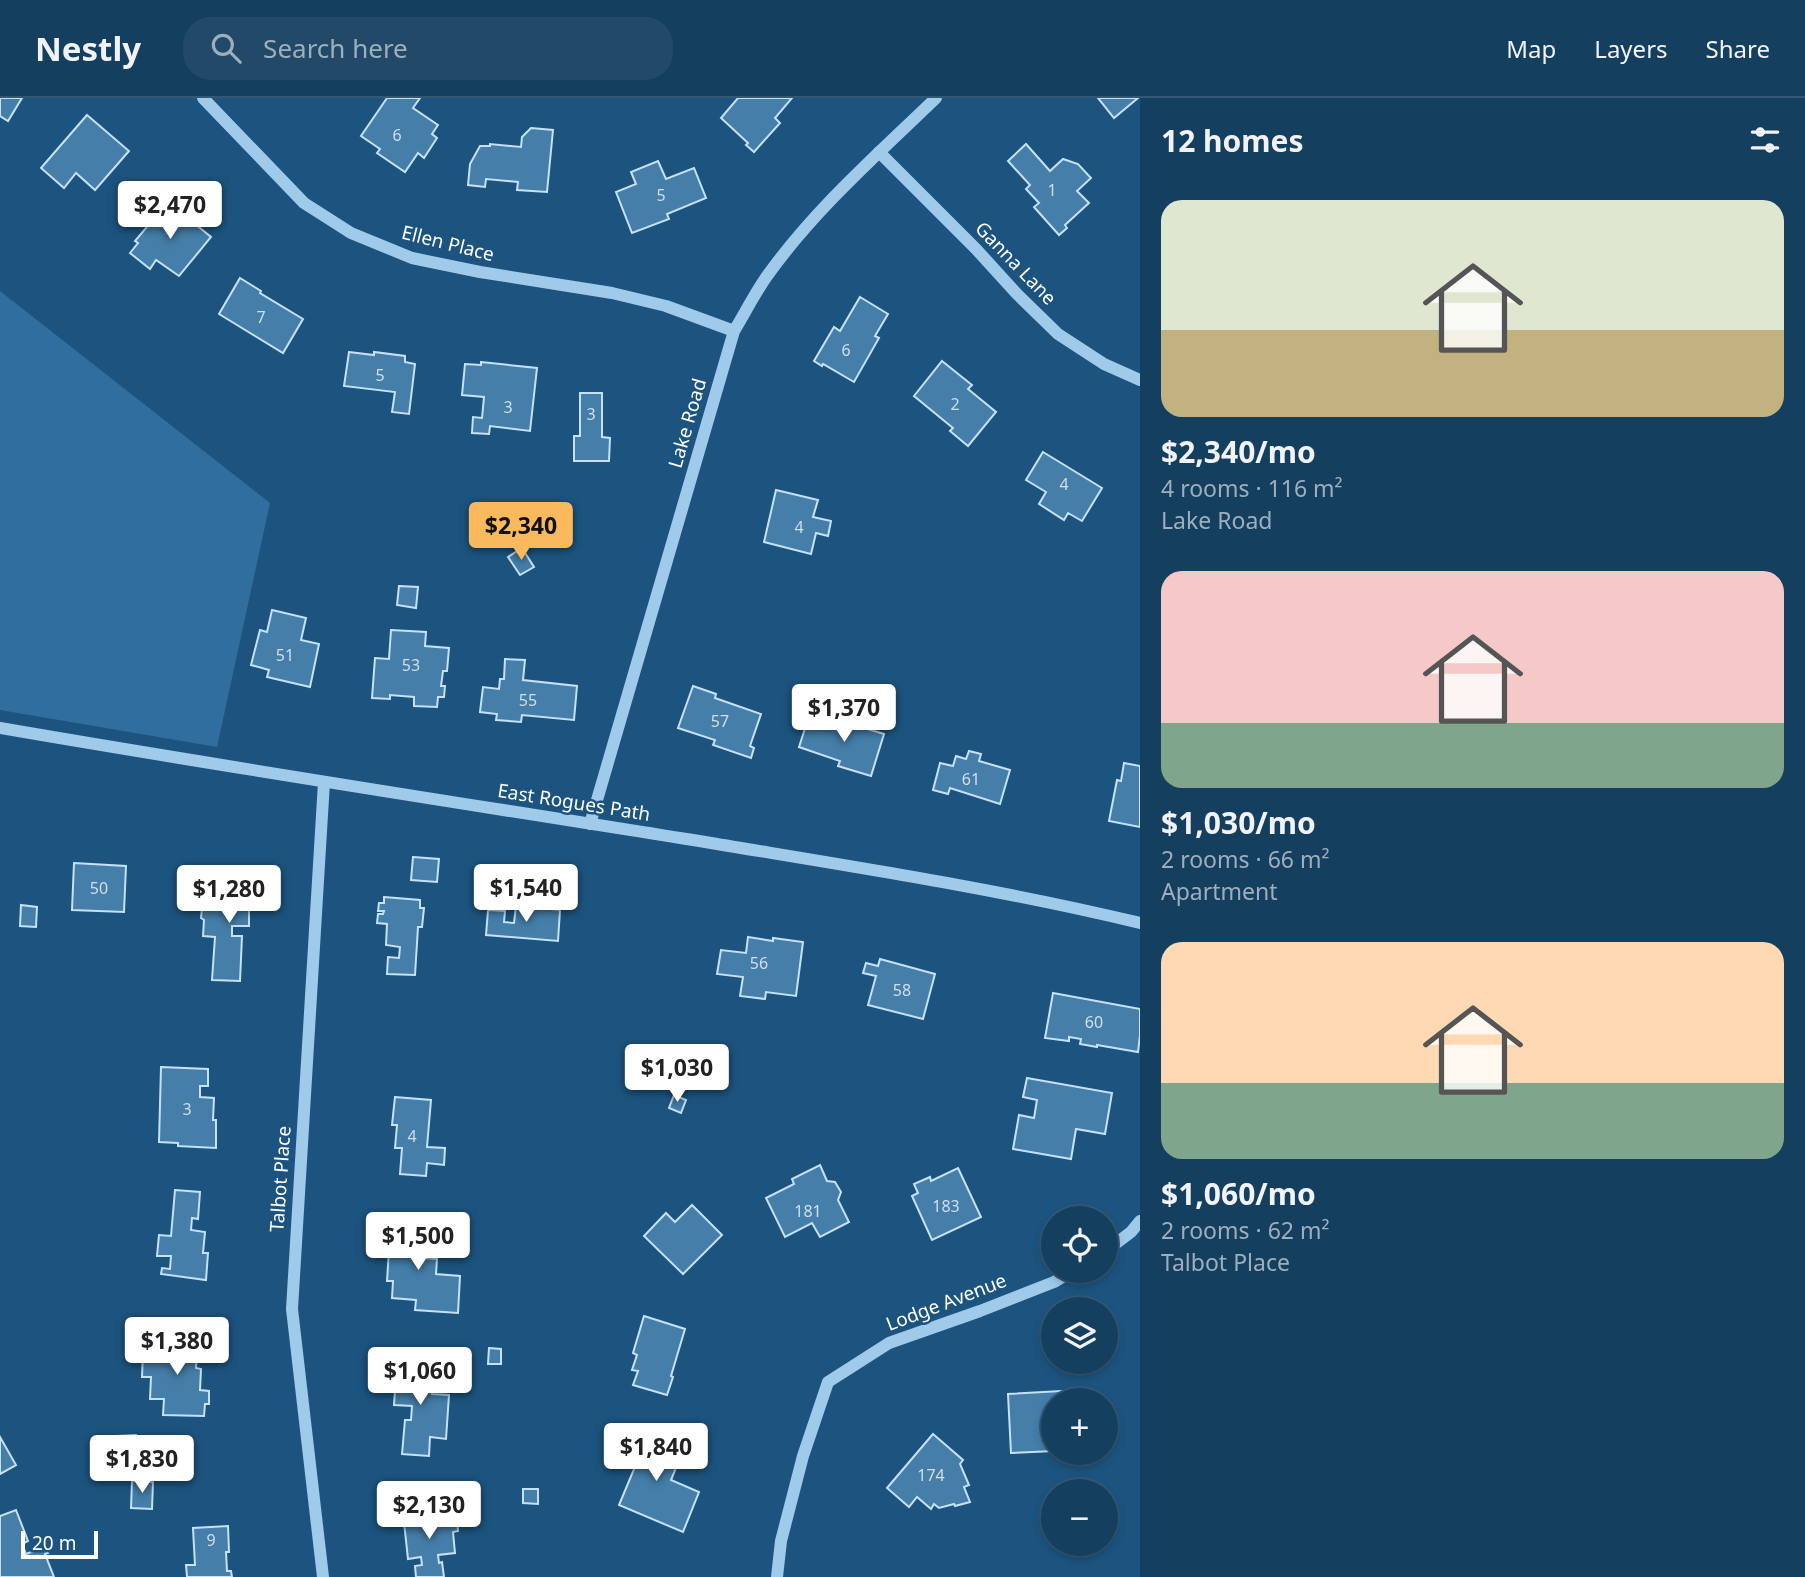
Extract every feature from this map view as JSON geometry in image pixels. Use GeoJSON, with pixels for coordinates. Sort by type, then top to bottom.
{"type":"FeatureCollection","features":[{"type":"Feature","properties":{"kind":"street","name":"Ellen Place"},"geometry":{"type":"LineString","coordinates":[[203,98],[304,203],[351,233],[412,258],[612,293],[666,306],[734,331]]}},
{"type":"Feature","properties":{"kind":"street","name":"Lake Road"},"geometry":{"type":"LineString","coordinates":[[590,824],[734,331],[766,278],[793,242],[828,202],[936,98]]}},
{"type":"Feature","properties":{"kind":"street","name":"Ganna Lane"},"geometry":{"type":"LineString","coordinates":[[879,152],[1058,334],[1104,364],[1140,380]]}},
{"type":"Feature","properties":{"kind":"street","name":"East Rogues Path"},"geometry":{"type":"LineString","coordinates":[[0,728],[831,863],[1071,906],[1140,923]]}},
{"type":"Feature","properties":{"kind":"street","name":"Talbot Place"},"geometry":{"type":"LineString","coordinates":[[323,1577],[292,1309],[324,782]]}},
{"type":"Feature","properties":{"kind":"street"},"geometry":{"type":"LineString","coordinates":[[1118,1242],[1140,1222]]}},
{"type":"Feature","properties":{"kind":"street","name":"Lodge Avenue"},"geometry":{"type":"LineString","coordinates":[[777,1577],[787,1516],[803,1456],[828,1382],[888,1343],[1051,1283]]}},
{"type":"Feature","properties":{"kind":"shaded area"},"geometry":{"type":"Polygon","coordinates":[[[0,291],[270,503],[217,747],[0,710],[0,291]]]}},
{"type":"Feature","properties":{"kind":"building"},"geometry":{"type":"Polygon","coordinates":[[[0,98],[22,98],[8,121],[0,116],[0,98]]]}},
{"type":"Feature","properties":{"kind":"building"},"geometry":{"type":"Polygon","coordinates":[[[387,98],[420,98],[413,108],[438,125],[432,134],[437,138],[424,158],[418,153],[405,172],[377,153],[380,149],[361,136],[387,98]]]}},
{"type":"Feature","properties":{"kind":"building"},"geometry":{"type":"Polygon","coordinates":[[[738,98],[792,98],[775,118],[780,123],[754,152],[721,118],[738,98]]]}},
{"type":"Feature","properties":{"kind":"building"},"geometry":{"type":"Polygon","coordinates":[[[1098,98],[1138,98],[1114,118],[1098,98]]]}},
{"type":"Feature","properties":{"kind":"building"},"geometry":{"type":"Polygon","coordinates":[[[87,115],[129,151],[95,190],[76,173],[64,188],[41,168],[87,115]]]}},
{"type":"Feature","properties":{"kind":"building"},"geometry":{"type":"Polygon","coordinates":[[[531,128],[553,130],[547,192],[517,190],[518,182],[486,179],[485,187],[468,185],[470,164],[480,146],[490,144],[521,147],[522,137],[531,128]]]}},
{"type":"Feature","properties":{"kind":"building"},"geometry":{"type":"Polygon","coordinates":[[[1026,144],[1050,171],[1063,159],[1078,164],[1091,178],[1077,191],[1089,203],[1065,225],[1067,228],[1059,235],[1034,207],[1039,203],[1026,189],[1030,185],[1008,161],[1026,144]]]}},
{"type":"Feature","properties":{"kind":"building"},"geometry":{"type":"Polygon","coordinates":[[[658,161],[666,179],[694,168],[706,198],[667,214],[669,219],[632,233],[616,192],[636,184],[631,172],[658,161]]]}},
{"type":"Feature","properties":{"kind":"building"},"geometry":{"type":"Polygon","coordinates":[[[168,202],[211,237],[179,276],[156,260],[150,269],[130,253],[138,243],[135,241],[168,202]]]}},
{"type":"Feature","properties":{"kind":"building"},"geometry":{"type":"Polygon","coordinates":[[[240,278],[303,319],[283,353],[219,314],[240,278]]]}},
{"type":"Feature","properties":{"kind":"building"},"geometry":{"type":"Polygon","coordinates":[[[860,297],[888,314],[875,336],[879,338],[854,382],[814,361],[834,327],[840,331],[860,297]]]}},
{"type":"Feature","properties":{"kind":"building"},"geometry":{"type":"Polygon","coordinates":[[[349,352],[405,356],[405,362],[415,364],[409,414],[392,412],[395,392],[344,386],[349,352]]]}},
{"type":"Feature","properties":{"kind":"building"},"geometry":{"type":"Polygon","coordinates":[[[942,361],[972,385],[968,389],[996,412],[968,446],[950,431],[953,428],[914,396],[942,361]]]}},
{"type":"Feature","properties":{"kind":"building"},"geometry":{"type":"Polygon","coordinates":[[[481,362],[537,368],[530,431],[490,426],[489,434],[472,433],[473,417],[482,418],[484,397],[462,395],[465,364],[481,365],[481,362]]]}},
{"type":"Feature","properties":{"kind":"building"},"geometry":{"type":"Polygon","coordinates":[[[580,393],[602,393],[602,437],[610,438],[609,461],[574,461],[574,436],[580,436],[580,393]]]}},
{"type":"Feature","properties":{"kind":"building"},"geometry":{"type":"Polygon","coordinates":[[[1043,452],[1102,488],[1082,521],[1068,513],[1064,520],[1039,504],[1046,492],[1026,480],[1043,452]]]}},
{"type":"Feature","properties":{"kind":"building"},"geometry":{"type":"Polygon","coordinates":[[[776,490],[818,500],[813,517],[831,521],[828,536],[816,533],[811,554],[764,542],[776,490]]]}},
{"type":"Feature","properties":{"kind":"building"},"geometry":{"type":"Polygon","coordinates":[[[522,548],[534,567],[520,575],[508,557],[522,548]]]}},
{"type":"Feature","properties":{"kind":"building"},"geometry":{"type":"Polygon","coordinates":[[[399,586],[418,587],[416,608],[397,605],[399,586]]]}},
{"type":"Feature","properties":{"kind":"building"},"geometry":{"type":"Polygon","coordinates":[[[272,610],[306,618],[301,640],[319,644],[310,687],[267,677],[269,670],[251,665],[260,630],[267,632],[272,610]]]}},
{"type":"Feature","properties":{"kind":"building"},"geometry":{"type":"Polygon","coordinates":[[[391,630],[426,632],[425,646],[449,648],[447,671],[443,671],[441,686],[445,686],[444,697],[438,697],[437,707],[414,706],[414,697],[390,695],[390,699],[372,698],[375,658],[389,659],[391,630]]]}},
{"type":"Feature","properties":{"kind":"building"},"geometry":{"type":"Polygon","coordinates":[[[505,659],[525,660],[523,680],[577,686],[574,720],[522,715],[521,722],[496,720],[497,714],[480,712],[483,687],[499,689],[500,679],[504,679],[505,659]]]}},
{"type":"Feature","properties":{"kind":"building"},"geometry":{"type":"Polygon","coordinates":[[[693,686],[716,694],[715,698],[761,714],[750,746],[754,748],[751,758],[713,745],[715,740],[678,728],[693,686]]]}},
{"type":"Feature","properties":{"kind":"building"},"geometry":{"type":"Polygon","coordinates":[[[808,719],[833,727],[835,719],[884,734],[871,776],[838,766],[840,761],[799,747],[808,719]]]}},
{"type":"Feature","properties":{"kind":"building"},"geometry":{"type":"Polygon","coordinates":[[[969,751],[981,754],[979,761],[1010,770],[1000,804],[950,788],[948,794],[933,790],[940,763],[953,766],[956,756],[966,759],[969,751]]]}},
{"type":"Feature","properties":{"kind":"building"},"geometry":{"type":"Polygon","coordinates":[[[1124,763],[1140,766],[1140,827],[1109,821],[1117,780],[1121,781],[1124,763]]]}},
{"type":"Feature","properties":{"kind":"building"},"geometry":{"type":"Polygon","coordinates":[[[413,857],[439,859],[437,882],[411,880],[413,857]]]}},
{"type":"Feature","properties":{"kind":"building"},"geometry":{"type":"Polygon","coordinates":[[[74,863],[126,866],[124,912],[72,910],[74,863]]]}},
{"type":"Feature","properties":{"kind":"building"},"geometry":{"type":"Polygon","coordinates":[[[218,877],[255,878],[255,904],[249,904],[249,926],[232,926],[232,936],[242,936],[240,981],[212,980],[215,937],[203,936],[204,920],[201,918],[202,908],[206,905],[215,905],[214,908],[218,908],[218,877]]]}},
{"type":"Feature","properties":{"kind":"building"},"geometry":{"type":"Polygon","coordinates":[[[384,897],[420,900],[420,908],[424,908],[422,927],[418,927],[415,975],[387,974],[388,957],[399,958],[400,947],[386,945],[387,924],[377,923],[378,914],[383,914],[384,911],[378,911],[379,903],[384,903],[384,897]]]}},
{"type":"Feature","properties":{"kind":"building"},"geometry":{"type":"Polygon","coordinates":[[[21,905],[37,907],[36,927],[20,926],[21,905]]]}},
{"type":"Feature","properties":{"kind":"building"},"geometry":{"type":"Polygon","coordinates":[[[516,905],[560,910],[558,941],[486,935],[488,910],[505,911],[504,922],[514,923],[516,905]]]}},
{"type":"Feature","properties":{"kind":"building"},"geometry":{"type":"Polygon","coordinates":[[[748,937],[803,942],[796,996],[766,992],[765,999],[740,996],[743,977],[717,974],[721,950],[746,953],[748,937]]]}},
{"type":"Feature","properties":{"kind":"building"},"geometry":{"type":"Polygon","coordinates":[[[880,959],[935,974],[923,1019],[868,1005],[876,976],[863,973],[866,963],[878,966],[880,959]]]}},
{"type":"Feature","properties":{"kind":"building"},"geometry":{"type":"Polygon","coordinates":[[[1053,993],[1140,1009],[1138,1052],[1080,1044],[1081,1039],[1069,1037],[1069,1041],[1045,1038],[1053,993]]]}},
{"type":"Feature","properties":{"kind":"building"},"geometry":{"type":"Polygon","coordinates":[[[161,1067],[208,1069],[208,1086],[200,1086],[200,1097],[214,1098],[216,1148],[159,1142],[161,1067]]]}},
{"type":"Feature","properties":{"kind":"building"},"geometry":{"type":"Polygon","coordinates":[[[1027,1078],[1112,1093],[1105,1134],[1076,1129],[1071,1159],[1013,1149],[1019,1115],[1034,1118],[1037,1100],[1023,1097],[1027,1078]]]}},
{"type":"Feature","properties":{"kind":"building"},"geometry":{"type":"Polygon","coordinates":[[[674,1095],[686,1100],[681,1113],[669,1108],[674,1095]]]}},
{"type":"Feature","properties":{"kind":"building"},"geometry":{"type":"Polygon","coordinates":[[[395,1097],[431,1100],[427,1147],[445,1148],[444,1165],[427,1163],[426,1176],[400,1174],[402,1148],[395,1148],[397,1125],[392,1125],[395,1097]]]}},
{"type":"Feature","properties":{"kind":"building"},"geometry":{"type":"Polygon","coordinates":[[[820,1165],[827,1181],[835,1182],[841,1192],[838,1200],[849,1222],[820,1237],[812,1223],[785,1237],[766,1198],[794,1184],[792,1179],[820,1165]]]}},
{"type":"Feature","properties":{"kind":"building"},"geometry":{"type":"Polygon","coordinates":[[[958,1168],[981,1217],[932,1240],[912,1196],[918,1193],[914,1184],[930,1177],[931,1181],[958,1168]]]}},
{"type":"Feature","properties":{"kind":"building"},"geometry":{"type":"Polygon","coordinates":[[[175,1190],[200,1192],[198,1219],[192,1218],[191,1230],[205,1232],[203,1253],[208,1253],[206,1280],[161,1274],[162,1268],[170,1269],[171,1256],[157,1256],[159,1235],[171,1236],[175,1190]]]}},
{"type":"Feature","properties":{"kind":"building"},"geometry":{"type":"Polygon","coordinates":[[[692,1205],[722,1235],[683,1274],[644,1236],[666,1213],[675,1222],[692,1205]]]}},
{"type":"Feature","properties":{"kind":"building"},"geometry":{"type":"Polygon","coordinates":[[[387,1221],[419,1223],[418,1231],[422,1232],[421,1258],[437,1259],[436,1274],[460,1276],[458,1313],[415,1310],[416,1300],[392,1298],[393,1281],[387,1281],[387,1221]]]}},
{"type":"Feature","properties":{"kind":"building"},"geometry":{"type":"Polygon","coordinates":[[[644,1316],[685,1329],[667,1395],[633,1385],[638,1371],[632,1370],[637,1355],[633,1353],[644,1316]]]}},
{"type":"Feature","properties":{"kind":"building"},"geometry":{"type":"Polygon","coordinates":[[[171,1333],[198,1334],[196,1368],[201,1369],[200,1390],[209,1391],[209,1404],[205,1404],[204,1416],[163,1415],[164,1399],[150,1399],[151,1377],[142,1377],[143,1352],[170,1353],[171,1333]]]}},
{"type":"Feature","properties":{"kind":"building"},"geometry":{"type":"Polygon","coordinates":[[[489,1348],[501,1349],[501,1364],[488,1364],[489,1348]]]}},
{"type":"Feature","properties":{"kind":"building"},"geometry":{"type":"Polygon","coordinates":[[[397,1361],[434,1363],[432,1394],[449,1395],[446,1439],[430,1437],[429,1456],[402,1454],[405,1420],[411,1420],[412,1406],[394,1405],[397,1361]]]}},
{"type":"Feature","properties":{"kind":"building"},"geometry":{"type":"Polygon","coordinates":[[[1041,1392],[1041,1452],[1011,1453],[1008,1394],[1041,1392]]]}},
{"type":"Feature","properties":{"kind":"building"},"geometry":{"type":"Polygon","coordinates":[[[629,1431],[682,1453],[671,1480],[699,1492],[683,1532],[619,1505],[637,1462],[619,1455],[629,1431]]]}},
{"type":"Feature","properties":{"kind":"building"},"geometry":{"type":"Polygon","coordinates":[[[933,1434],[963,1460],[960,1464],[969,1485],[964,1487],[970,1502],[939,1508],[934,1504],[931,1509],[917,1497],[909,1507],[887,1488],[933,1434]]]}},
{"type":"Feature","properties":{"kind":"building"},"geometry":{"type":"Polygon","coordinates":[[[136,1435],[136,1453],[117,1453],[116,1436],[136,1435]]]}},
{"type":"Feature","properties":{"kind":"building"},"geometry":{"type":"Polygon","coordinates":[[[0,1437],[16,1465],[0,1474],[0,1437]]]}},
{"type":"Feature","properties":{"kind":"building"},"geometry":{"type":"Polygon","coordinates":[[[132,1481],[153,1482],[152,1509],[131,1508],[132,1481]]]}},
{"type":"Feature","properties":{"kind":"building"},"geometry":{"type":"Polygon","coordinates":[[[523,1489],[538,1489],[538,1504],[523,1503],[523,1489]]]}},
{"type":"Feature","properties":{"kind":"building"},"geometry":{"type":"Polygon","coordinates":[[[435,1509],[436,1520],[457,1518],[458,1531],[453,1532],[455,1553],[438,1555],[444,1577],[416,1577],[415,1566],[422,1565],[421,1557],[408,1559],[403,1513],[435,1509]]]}},
{"type":"Feature","properties":{"kind":"building"},"geometry":{"type":"Polygon","coordinates":[[[16,1510],[28,1541],[22,1544],[26,1554],[45,1547],[54,1577],[0,1577],[0,1516],[16,1510]]]}},
{"type":"Feature","properties":{"kind":"building"},"geometry":{"type":"Polygon","coordinates":[[[228,1526],[227,1571],[231,1571],[232,1577],[187,1577],[186,1565],[195,1565],[193,1528],[228,1526]]]}}]}
